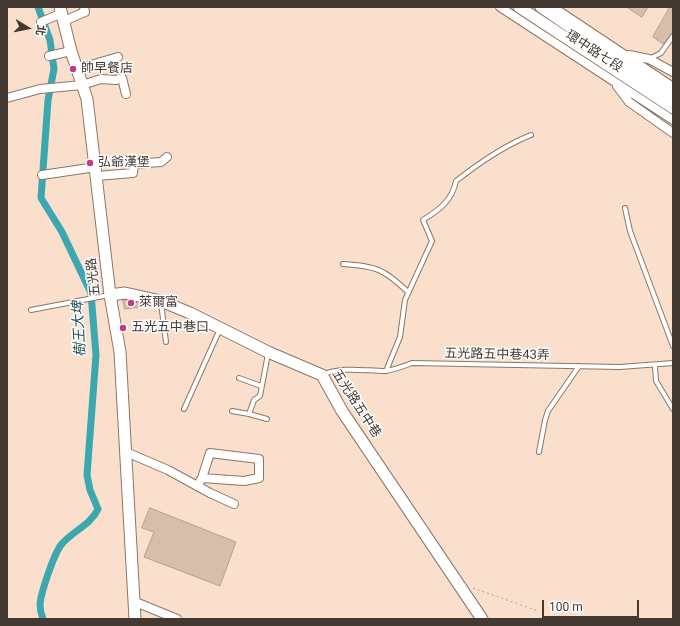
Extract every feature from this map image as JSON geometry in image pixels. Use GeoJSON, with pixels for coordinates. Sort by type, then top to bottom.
{"type":"FeatureCollection","features":[{"type":"Feature","properties":{"kind":"street"},"geometry":{"type":"LineString","coordinates":[[41,22],[62,14],[85,12],[84,7]]}},
{"type":"Feature","properties":{"kind":"street","name":"環中路七段"},"geometry":{"type":"LineString","coordinates":[[500,7],[673,120]]}},
{"type":"Feature","properties":{"kind":"street","name":"環中路七段"},"geometry":{"type":"LineString","coordinates":[[520,7],[673,108]]}},
{"type":"Feature","properties":{"kind":"street","name":"環中路七段"},"geometry":{"type":"LineString","coordinates":[[540,7],[673,97]]}},
{"type":"Feature","properties":{"kind":"street","name":"環中路七段"},"geometry":{"type":"LineString","coordinates":[[553,7],[673,87]]}},
{"type":"Feature","properties":{"kind":"street","name":"五光路"},"geometry":{"type":"LineString","coordinates":[[62,14],[71,51],[87,99],[97,172],[110,295],[120,352],[135,619]]}},
{"type":"Feature","properties":{"kind":"street"},"geometry":{"type":"LineString","coordinates":[[49,56],[71,51]]}},
{"type":"Feature","properties":{"kind":"street"},"geometry":{"type":"LineString","coordinates":[[624,55],[649,59],[673,72]]}},
{"type":"Feature","properties":{"kind":"street"},"geometry":{"type":"LineString","coordinates":[[77,69],[118,57]]}},
{"type":"Feature","properties":{"kind":"street"},"geometry":{"type":"LineString","coordinates":[[7,98],[48,88],[82,85],[101,79],[116,80],[122,78],[126,94]]}},
{"type":"Feature","properties":{"kind":"street"},"geometry":{"type":"LineString","coordinates":[[612,81],[629,102],[673,133]]}},
{"type":"Feature","properties":{"kind":"street"},"geometry":{"type":"LineString","coordinates":[[42,175],[97,172],[133,173],[134,164],[161,162],[167,157]]}},
{"type":"Feature","properties":{"kind":"street","name":"五光路五中巷"},"geometry":{"type":"LineString","coordinates":[[110,295],[125,293],[161,301],[190,312],[268,352],[322,375],[342,411],[482,619]]}},
{"type":"Feature","properties":{"kind":"street"},"geometry":{"type":"LineString","coordinates":[[126,452],[168,470],[234,504]]}},
{"type":"Feature","properties":{"kind":"street"},"geometry":{"type":"LineString","coordinates":[[198,486],[210,453],[260,459],[258,478],[244,481],[202,478]]}},
{"type":"Feature","properties":{"kind":"street"},"geometry":{"type":"LineString","coordinates":[[133,600],[177,619]]}},
{"type":"Feature","properties":{"kind":"lane"},"geometry":{"type":"LineString","coordinates":[[649,59],[661,53],[673,36]]}},
{"type":"Feature","properties":{"kind":"lane"},"geometry":{"type":"LineString","coordinates":[[386,371],[400,337],[405,300],[432,241],[423,220],[447,202],[452,195],[456,181],[516,140],[531,135]]}},
{"type":"Feature","properties":{"kind":"lane"},"geometry":{"type":"LineString","coordinates":[[626,208],[630,231],[673,346]]}},
{"type":"Feature","properties":{"kind":"lane"},"geometry":{"type":"LineString","coordinates":[[343,264],[369,266],[377,269],[398,283],[408,292]]}},
{"type":"Feature","properties":{"kind":"lane"},"geometry":{"type":"LineString","coordinates":[[31,310],[110,295]]}},
{"type":"Feature","properties":{"kind":"lane"},"geometry":{"type":"LineString","coordinates":[[161,301],[166,342]]}},
{"type":"Feature","properties":{"kind":"lane"},"geometry":{"type":"LineString","coordinates":[[184,409],[221,329]]}},
{"type":"Feature","properties":{"kind":"lane"},"geometry":{"type":"LineString","coordinates":[[250,414],[254,400],[260,396],[268,352]]}},
{"type":"Feature","properties":{"kind":"lane","name":"五光路五中巷43弄"},"geometry":{"type":"LineString","coordinates":[[322,375],[328,372],[359,369],[386,371],[412,363],[620,367],[655,366],[673,363]]}},
{"type":"Feature","properties":{"kind":"lane"},"geometry":{"type":"LineString","coordinates":[[539,452],[548,411],[578,366]]}},
{"type":"Feature","properties":{"kind":"lane"},"geometry":{"type":"LineString","coordinates":[[655,366],[656,382],[673,409]]}},
{"type":"Feature","properties":{"kind":"lane"},"geometry":{"type":"LineString","coordinates":[[239,378],[261,386]]}},
{"type":"Feature","properties":{"kind":"lane"},"geometry":{"type":"LineString","coordinates":[[232,411],[267,418]]}},
{"type":"Feature","properties":{"kind":"path"},"geometry":{"type":"LineString","coordinates":[[472,588],[538,611]]}},
{"type":"Feature","properties":{"kind":"building"},"geometry":{"type":"Polygon","coordinates":[[[627,7],[648,7],[642,17],[627,7]]]}},
{"type":"Feature","properties":{"kind":"building"},"geometry":{"type":"Polygon","coordinates":[[[670,7],[673,7],[673,32],[663,44],[653,37],[670,7]]]}},
{"type":"Feature","properties":{"kind":"building"},"geometry":{"type":"Polygon","coordinates":[[[123,300],[139,303],[139,307],[125,309],[123,300]]]}},
{"type":"Feature","properties":{"kind":"building"},"geometry":{"type":"Polygon","coordinates":[[[150,508],[236,542],[220,586],[144,557],[154,532],[142,528],[150,508]]]}},
{"type":"Feature","properties":{"kind":"waterway","name":"樹王大埤"},"geometry":{"type":"LineString","coordinates":[[38,7],[50,40],[54,69],[48,100],[41,198],[62,232],[91,293],[96,355],[87,475],[90,490],[98,509],[95,515],[65,540],[58,550],[48,573],[41,598],[40,608],[43,619]]}},
{"type":"Feature","properties":{"kind":"place","name":"帥早餐店"},"geometry":{"type":"Point","coordinates":[73,69]}},
{"type":"Feature","properties":{"kind":"place","name":"弘爺漢堡"},"geometry":{"type":"Point","coordinates":[90,163]}},
{"type":"Feature","properties":{"kind":"place","name":"萊爾富"},"geometry":{"type":"Point","coordinates":[131,303]}},
{"type":"Feature","properties":{"kind":"place","name":"五光五中巷口"},"geometry":{"type":"Point","coordinates":[123,328]}}]}
